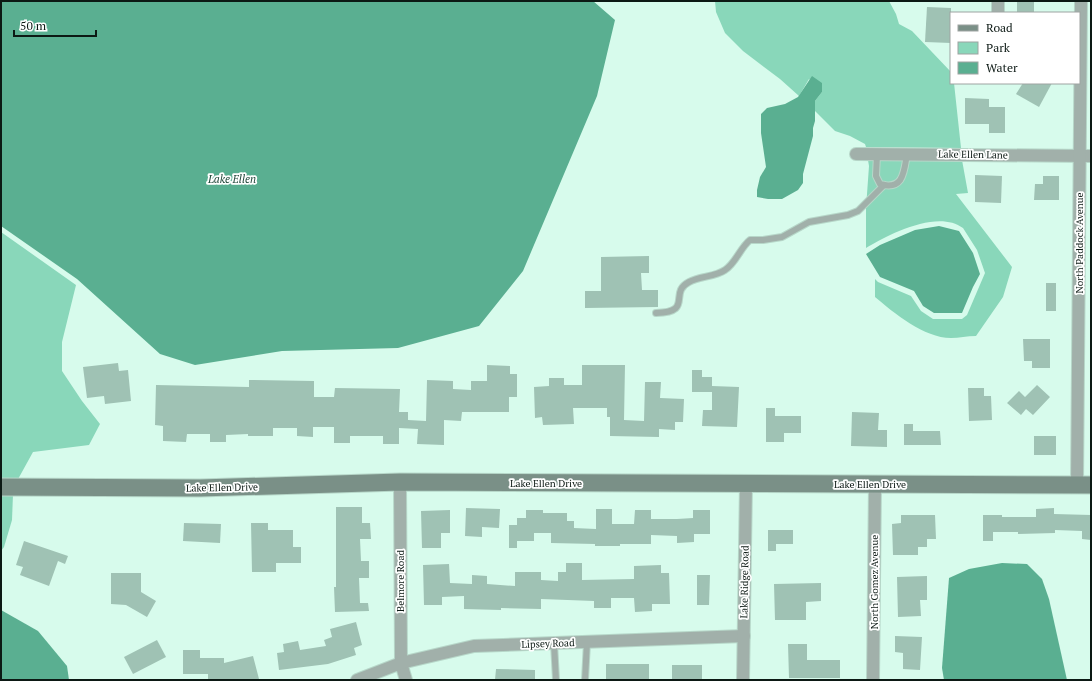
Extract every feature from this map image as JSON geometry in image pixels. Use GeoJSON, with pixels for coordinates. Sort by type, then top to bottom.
{"type":"FeatureCollection","features":[{"type":"Feature","properties":{"kind":"street"},"geometry":{"type":"LineString","coordinates":[[998,1],[998,12]]}},
{"type":"Feature","properties":{"kind":"street","name":"North Paddock Avenue"},"geometry":{"type":"LineString","coordinates":[[1081,1],[1085,156],[1084,485]]}},
{"type":"Feature","properties":{"kind":"street","name":"Lake Ellen Lane"},"geometry":{"type":"LineString","coordinates":[[856,154],[1085,156]]}},
{"type":"Feature","properties":{"kind":"street","name":"Lake Ellen Drive"},"geometry":{"type":"LineString","coordinates":[[1,487],[200,488],[400,482],[1084,485]]}},
{"type":"Feature","properties":{"kind":"street","name":"Belmore Road"},"geometry":{"type":"LineString","coordinates":[[400,482],[401,663],[406,680]]}},
{"type":"Feature","properties":{"kind":"street","name":"North Gomez Avenue"},"geometry":{"type":"LineString","coordinates":[[873,680],[875,483]]}},
{"type":"Feature","properties":{"kind":"street","name":"Lake Ridge Road"},"geometry":{"type":"LineString","coordinates":[[743,680],[746,484]]}},
{"type":"Feature","properties":{"kind":"street","name":"Lipsey Road"},"geometry":{"type":"LineString","coordinates":[[357,680],[401,663],[474,646],[744,636]]}},
{"type":"Feature","properties":{"kind":"lane"},"geometry":{"type":"LineString","coordinates":[[877,154],[876,176],[880,184],[888,186],[897,184],[901,180],[907,154]]}},
{"type":"Feature","properties":{"kind":"lane"},"geometry":{"type":"LineString","coordinates":[[656,313],[669,313],[674,310],[678,306],[680,291],[689,282],[724,271],[732,264],[745,244],[750,240],[763,240],[782,237],[809,222],[848,215],[858,211],[884,185]]}},
{"type":"Feature","properties":{"kind":"lane"},"geometry":{"type":"LineString","coordinates":[[585,680],[587,642]]}},
{"type":"Feature","properties":{"kind":"lane"},"geometry":{"type":"LineString","coordinates":[[554,643],[556,680]]}},
{"type":"Feature","properties":{"kind":"green space"},"geometry":{"type":"Polygon","coordinates":[[[715,1],[889,1],[896,14],[899,24],[912,31],[950,71],[950,84],[954,84],[961,148],[866,147],[865,144],[850,136],[835,131],[815,111],[815,101],[822,92],[809,79],[799,96],[780,79],[743,51],[725,33],[716,12],[715,1]]]}},
{"type":"Feature","properties":{"kind":"green space"},"geometry":{"type":"Polygon","coordinates":[[[868,160],[962,160],[968,193],[956,194],[1012,267],[1003,297],[976,336],[951,338],[930,334],[910,324],[875,297],[875,279],[878,282],[911,296],[921,311],[933,319],[962,319],[967,315],[985,273],[977,250],[963,228],[953,223],[941,221],[927,222],[887,236],[866,248],[868,160]]]}},
{"type":"Feature","properties":{"kind":"green space"},"geometry":{"type":"Polygon","coordinates":[[[1,232],[76,285],[62,342],[62,371],[82,401],[100,424],[89,445],[33,452],[17,481],[1,481],[1,232]]]}},
{"type":"Feature","properties":{"kind":"green space"},"geometry":{"type":"Polygon","coordinates":[[[1,494],[13,494],[12,520],[4,547],[1,551],[1,494]]]}},
{"type":"Feature","properties":{"kind":"water","name":"Lake Ellen"},"geometry":{"type":"Polygon","coordinates":[[[1,1],[593,1],[615,20],[597,96],[523,271],[479,326],[398,348],[282,351],[195,365],[160,354],[77,279],[1,226],[1,1]]]}},
{"type":"Feature","properties":{"kind":"water"},"geometry":{"type":"Polygon","coordinates":[[[812,76],[822,83],[822,92],[815,101],[813,136],[803,174],[803,183],[798,190],[782,199],[757,197],[760,177],[766,167],[761,133],[761,114],[767,108],[785,104],[798,97],[812,76]]]}},
{"type":"Feature","properties":{"kind":"water"},"geometry":{"type":"Polygon","coordinates":[[[939,226],[959,231],[973,253],[980,274],[962,313],[934,313],[923,306],[914,291],[880,277],[866,254],[880,245],[915,230],[939,226]]]}},
{"type":"Feature","properties":{"kind":"water"},"geometry":{"type":"Polygon","coordinates":[[[1002,563],[1027,564],[1042,579],[1049,599],[1067,680],[944,680],[942,668],[949,578],[969,569],[1002,563]]]}},
{"type":"Feature","properties":{"kind":"water"},"geometry":{"type":"Polygon","coordinates":[[[1,610],[38,631],[67,666],[69,680],[1,680],[1,610]]]}},
{"type":"Feature","properties":{"kind":"building"},"geometry":{"type":"Polygon","coordinates":[[[1017,1],[1034,1],[1034,12],[1017,12],[1017,1]]]}},
{"type":"Feature","properties":{"kind":"building"},"geometry":{"type":"Polygon","coordinates":[[[927,7],[951,8],[950,43],[925,42],[927,7]]]}},
{"type":"Feature","properties":{"kind":"building"},"geometry":{"type":"Polygon","coordinates":[[[1022,84],[1051,84],[1039,107],[1016,94],[1022,84]]]}},
{"type":"Feature","properties":{"kind":"building"},"geometry":{"type":"Polygon","coordinates":[[[965,98],[989,99],[989,107],[1005,107],[1005,133],[989,133],[989,124],[965,124],[965,98]]]}},
{"type":"Feature","properties":{"kind":"building"},"geometry":{"type":"Polygon","coordinates":[[[975,175],[1002,176],[1001,203],[975,202],[975,175]]]}},
{"type":"Feature","properties":{"kind":"building"},"geometry":{"type":"Polygon","coordinates":[[[1043,176],[1059,176],[1059,200],[1034,200],[1035,184],[1043,184],[1043,176]]]}},
{"type":"Feature","properties":{"kind":"building"},"geometry":{"type":"Polygon","coordinates":[[[649,256],[649,273],[641,273],[642,290],[658,290],[658,307],[585,308],[585,291],[601,291],[601,257],[649,256]]]}},
{"type":"Feature","properties":{"kind":"building"},"geometry":{"type":"Polygon","coordinates":[[[1046,283],[1056,283],[1056,311],[1046,311],[1046,283]]]}},
{"type":"Feature","properties":{"kind":"building"},"geometry":{"type":"Polygon","coordinates":[[[1023,339],[1050,339],[1050,368],[1032,368],[1032,361],[1024,361],[1023,339]]]}},
{"type":"Feature","properties":{"kind":"building"},"geometry":{"type":"Polygon","coordinates":[[[118,363],[119,371],[128,370],[131,401],[105,404],[104,396],[87,398],[83,367],[118,363]]]}},
{"type":"Feature","properties":{"kind":"building"},"geometry":{"type":"Polygon","coordinates":[[[487,365],[510,366],[510,374],[517,374],[517,397],[509,397],[509,412],[462,412],[461,421],[444,420],[444,445],[417,444],[418,429],[399,428],[399,444],[383,444],[383,436],[350,436],[350,443],[334,443],[334,427],[313,427],[313,437],[297,436],[297,428],[273,428],[273,436],[248,436],[248,434],[226,435],[226,442],[210,442],[210,434],[187,434],[186,442],[163,441],[163,426],[155,425],[156,385],[249,387],[249,380],[314,381],[314,397],[334,397],[335,388],[400,389],[399,412],[408,412],[408,420],[426,421],[427,380],[453,381],[453,389],[471,390],[471,381],[487,381],[487,365]]]}},
{"type":"Feature","properties":{"kind":"building"},"geometry":{"type":"Polygon","coordinates":[[[582,365],[625,365],[624,420],[644,421],[645,382],[661,382],[660,398],[684,399],[683,422],[675,422],[675,430],[659,429],[659,437],[610,436],[610,417],[607,417],[607,408],[573,408],[574,424],[543,425],[542,417],[535,418],[534,387],[549,386],[549,378],[564,378],[564,385],[582,385],[582,365]]]}},
{"type":"Feature","properties":{"kind":"building"},"geometry":{"type":"Polygon","coordinates":[[[692,370],[702,370],[702,377],[712,377],[712,392],[692,392],[692,370]]]}},
{"type":"Feature","properties":{"kind":"building"},"geometry":{"type":"Polygon","coordinates":[[[1037,385],[1050,397],[1033,415],[1026,409],[1021,415],[1007,403],[1019,391],[1025,397],[1037,385]]]}},
{"type":"Feature","properties":{"kind":"building"},"geometry":{"type":"Polygon","coordinates":[[[712,386],[739,387],[737,427],[702,426],[703,410],[712,410],[712,386]]]}},
{"type":"Feature","properties":{"kind":"building"},"geometry":{"type":"Polygon","coordinates":[[[968,388],[984,388],[984,396],[991,396],[992,420],[969,421],[968,388]]]}},
{"type":"Feature","properties":{"kind":"building"},"geometry":{"type":"Polygon","coordinates":[[[766,408],[775,408],[775,416],[801,416],[801,433],[784,433],[784,442],[766,442],[766,408]]]}},
{"type":"Feature","properties":{"kind":"building"},"geometry":{"type":"Polygon","coordinates":[[[852,412],[879,413],[878,430],[887,430],[887,447],[851,446],[852,412]]]}},
{"type":"Feature","properties":{"kind":"building"},"geometry":{"type":"Polygon","coordinates":[[[904,424],[913,424],[913,431],[940,431],[941,445],[904,445],[904,424]]]}},
{"type":"Feature","properties":{"kind":"building"},"geometry":{"type":"Polygon","coordinates":[[[1034,436],[1056,436],[1056,455],[1034,455],[1034,436]]]}},
{"type":"Feature","properties":{"kind":"building"},"geometry":{"type":"Polygon","coordinates":[[[336,507],[362,507],[362,523],[370,523],[371,539],[360,539],[361,561],[369,561],[369,578],[359,578],[360,603],[368,603],[369,611],[335,612],[334,587],[336,587],[336,507]]]}},
{"type":"Feature","properties":{"kind":"building"},"geometry":{"type":"Polygon","coordinates":[[[466,508],[500,509],[499,528],[482,527],[482,537],[465,536],[466,508]]]}},
{"type":"Feature","properties":{"kind":"building"},"geometry":{"type":"Polygon","coordinates":[[[1054,508],[1054,514],[1091,515],[1091,540],[1082,539],[1082,531],[1055,530],[1055,533],[1018,534],[1018,532],[993,532],[993,541],[983,541],[983,515],[1002,515],[1002,517],[1036,517],[1036,509],[1054,508]]]}},
{"type":"Feature","properties":{"kind":"building"},"geometry":{"type":"Polygon","coordinates":[[[596,509],[612,509],[612,524],[634,524],[635,510],[651,510],[651,519],[677,519],[693,518],[693,510],[710,510],[710,534],[694,534],[694,542],[677,543],[677,536],[651,535],[651,544],[595,546],[595,544],[551,543],[551,533],[534,533],[534,541],[517,541],[517,548],[509,548],[509,525],[517,525],[517,518],[526,518],[526,510],[543,510],[543,513],[567,513],[567,521],[574,521],[574,528],[596,529],[596,509]]]}},
{"type":"Feature","properties":{"kind":"building"},"geometry":{"type":"Polygon","coordinates":[[[450,510],[450,533],[441,533],[441,548],[422,548],[421,511],[450,510]]]}},
{"type":"Feature","properties":{"kind":"building"},"geometry":{"type":"Polygon","coordinates":[[[901,515],[935,515],[936,539],[927,539],[927,547],[918,547],[918,555],[893,555],[892,524],[901,523],[901,515]]]}},
{"type":"Feature","properties":{"kind":"building"},"geometry":{"type":"Polygon","coordinates":[[[184,523],[221,524],[220,543],[183,541],[184,523]]]}},
{"type":"Feature","properties":{"kind":"building"},"geometry":{"type":"Polygon","coordinates":[[[251,523],[268,523],[268,530],[293,530],[293,547],[301,547],[301,563],[276,563],[276,572],[252,572],[251,523]]]}},
{"type":"Feature","properties":{"kind":"building"},"geometry":{"type":"Polygon","coordinates":[[[768,530],[793,530],[793,544],[776,544],[776,551],[768,551],[768,530]]]}},
{"type":"Feature","properties":{"kind":"building"},"geometry":{"type":"Polygon","coordinates":[[[24,541],[68,556],[65,564],[58,561],[49,586],[20,575],[23,567],[16,565],[24,541]]]}},
{"type":"Feature","properties":{"kind":"building"},"geometry":{"type":"Polygon","coordinates":[[[566,563],[582,563],[582,580],[634,579],[634,566],[661,565],[661,573],[669,573],[670,604],[652,604],[652,611],[635,612],[634,598],[611,598],[611,608],[594,608],[594,601],[541,599],[541,609],[464,609],[464,596],[442,597],[442,605],[424,605],[423,565],[449,564],[450,583],[472,584],[472,575],[487,576],[487,584],[515,586],[515,572],[541,572],[541,580],[558,581],[558,572],[566,572],[566,563]]]}},
{"type":"Feature","properties":{"kind":"building"},"geometry":{"type":"Polygon","coordinates":[[[111,573],[141,573],[141,592],[156,601],[147,617],[126,605],[111,604],[111,573]]]}},
{"type":"Feature","properties":{"kind":"building"},"geometry":{"type":"Polygon","coordinates":[[[697,575],[710,575],[709,605],[697,605],[697,575]]]}},
{"type":"Feature","properties":{"kind":"building"},"geometry":{"type":"Polygon","coordinates":[[[927,576],[927,600],[920,600],[921,616],[898,617],[897,577],[927,576]]]}},
{"type":"Feature","properties":{"kind":"building"},"geometry":{"type":"Polygon","coordinates":[[[821,583],[821,601],[806,602],[806,620],[775,620],[774,584],[821,583]]]}},
{"type":"Feature","properties":{"kind":"building"},"geometry":{"type":"Polygon","coordinates":[[[356,622],[362,645],[354,648],[356,655],[328,664],[279,670],[277,653],[284,652],[283,644],[298,641],[300,650],[326,646],[324,640],[332,637],[330,629],[356,622]]]}},
{"type":"Feature","properties":{"kind":"building"},"geometry":{"type":"Polygon","coordinates":[[[895,636],[922,637],[920,670],[903,669],[903,653],[895,652],[895,636]]]}},
{"type":"Feature","properties":{"kind":"building"},"geometry":{"type":"Polygon","coordinates":[[[157,640],[166,657],[133,674],[124,657],[157,640]]]}},
{"type":"Feature","properties":{"kind":"building"},"geometry":{"type":"Polygon","coordinates":[[[788,644],[807,644],[807,660],[840,660],[840,678],[789,678],[788,644]]]}},
{"type":"Feature","properties":{"kind":"building"},"geometry":{"type":"Polygon","coordinates":[[[183,650],[200,650],[200,658],[224,658],[224,663],[253,656],[259,679],[208,680],[208,674],[183,674],[183,650]]]}},
{"type":"Feature","properties":{"kind":"building"},"geometry":{"type":"Polygon","coordinates":[[[606,664],[649,664],[649,679],[606,680],[606,664]]]}},
{"type":"Feature","properties":{"kind":"building"},"geometry":{"type":"Polygon","coordinates":[[[672,665],[702,665],[702,680],[672,680],[672,665]]]}},
{"type":"Feature","properties":{"kind":"building"},"geometry":{"type":"Polygon","coordinates":[[[496,669],[535,670],[535,680],[495,680],[496,669]]]}}]}
